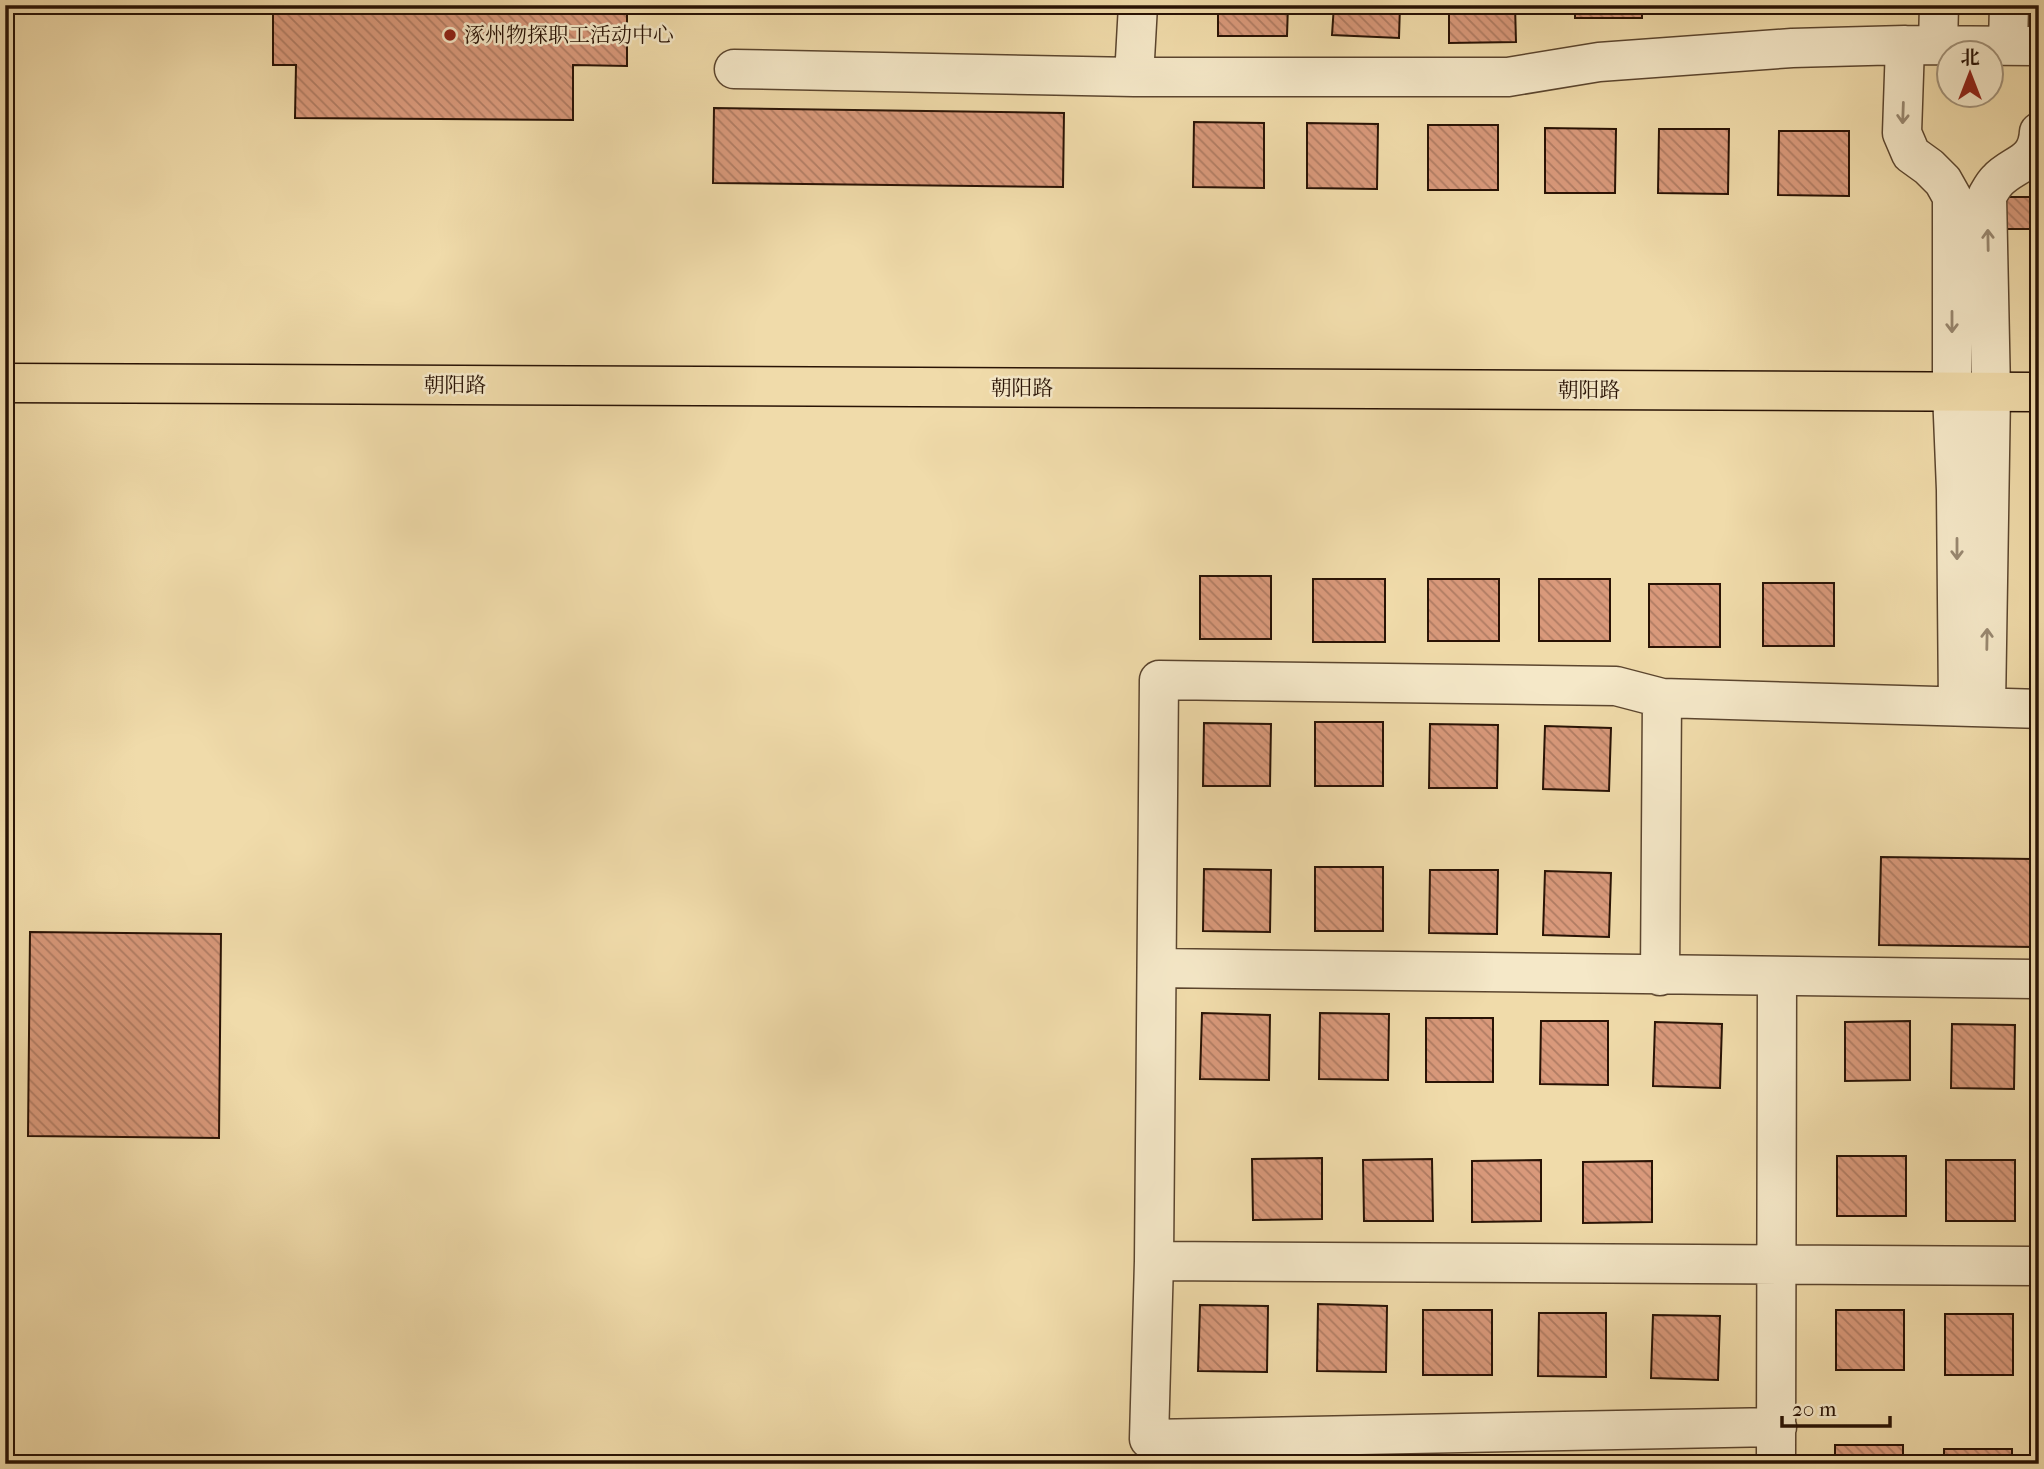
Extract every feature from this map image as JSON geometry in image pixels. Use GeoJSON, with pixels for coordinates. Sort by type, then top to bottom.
{"type":"FeatureCollection","features":[{"type":"Feature","properties":{"kind":"main road","name":"朝阳路"},"geometry":{"type":"LineString","coordinates":[[5,383],[2039,392]]}},
{"type":"Feature","properties":{"kind":"lane"},"geometry":{"type":"LineString","coordinates":[[1134,77],[1138,5]]}},
{"type":"Feature","properties":{"kind":"lane"},"geometry":{"type":"LineString","coordinates":[[1939,5],[1921,45],[1902,133],[1911,154],[1943,181],[1952,197],[1952,392],[1956,490],[1972,707]]}},
{"type":"Feature","properties":{"kind":"lane"},"geometry":{"type":"LineString","coordinates":[[734,69],[1134,77],[1508,77],[1599,62],[1792,48],[2023,46],[2009,5]]}},
{"type":"Feature","properties":{"kind":"lane"},"geometry":{"type":"LineString","coordinates":[[1972,707],[1990,392],[1987,196],[1997,180],[2025,162],[2038,141],[2039,132]]}},
{"type":"Feature","properties":{"kind":"lane"},"geometry":{"type":"LineString","coordinates":[[1777,976],[1777,1445],[1149,1439],[1154,1261],[1159,680],[1616,686],[1662,698],[2039,709]]}},
{"type":"Feature","properties":{"kind":"lane"},"geometry":{"type":"LineString","coordinates":[[1660,976],[1662,698]]}},
{"type":"Feature","properties":{"kind":"lane"},"geometry":{"type":"LineString","coordinates":[[1157,968],[2039,979]]}},
{"type":"Feature","properties":{"kind":"lane"},"geometry":{"type":"LineString","coordinates":[[1154,1261],[2039,1266]]}},
{"type":"Feature","properties":{"kind":"building","name":"涿州物探职工活动中心"},"geometry":{"type":"Polygon","coordinates":[[[273,5],[627,5],[627,66],[573,65],[573,120],[295,118],[296,65],[273,65],[273,5]]]}},
{"type":"Feature","properties":{"kind":"building"},"geometry":{"type":"Polygon","coordinates":[[[1218,5],[1288,5],[1287,36],[1218,36],[1218,5]]]}},
{"type":"Feature","properties":{"kind":"building"},"geometry":{"type":"Polygon","coordinates":[[[1334,5],[1400,5],[1399,38],[1332,35],[1334,5]]]}},
{"type":"Feature","properties":{"kind":"building"},"geometry":{"type":"Polygon","coordinates":[[[1449,5],[1515,5],[1516,42],[1449,43],[1449,5]]]}},
{"type":"Feature","properties":{"kind":"building"},"geometry":{"type":"Polygon","coordinates":[[[1575,5],[1642,5],[1642,18],[1575,18],[1575,5]]]}},
{"type":"Feature","properties":{"kind":"building"},"geometry":{"type":"Polygon","coordinates":[[[1690,5],[1757,5],[1757,14],[1690,13],[1690,5]]]}},
{"type":"Feature","properties":{"kind":"building"},"geometry":{"type":"Polygon","coordinates":[[[714,108],[1064,113],[1063,187],[713,183],[714,108]]]}},
{"type":"Feature","properties":{"kind":"building"},"geometry":{"type":"Polygon","coordinates":[[[1194,122],[1264,123],[1264,188],[1193,187],[1194,122]]]}},
{"type":"Feature","properties":{"kind":"building"},"geometry":{"type":"Polygon","coordinates":[[[1307,123],[1378,124],[1377,189],[1307,188],[1307,123]]]}},
{"type":"Feature","properties":{"kind":"building"},"geometry":{"type":"Polygon","coordinates":[[[1428,125],[1498,125],[1498,190],[1428,190],[1428,125]]]}},
{"type":"Feature","properties":{"kind":"building"},"geometry":{"type":"Polygon","coordinates":[[[1545,128],[1616,129],[1615,193],[1545,193],[1545,128]]]}},
{"type":"Feature","properties":{"kind":"building"},"geometry":{"type":"Polygon","coordinates":[[[1659,129],[1729,129],[1728,194],[1658,193],[1659,129]]]}},
{"type":"Feature","properties":{"kind":"building"},"geometry":{"type":"Polygon","coordinates":[[[1779,131],[1849,131],[1849,196],[1778,195],[1779,131]]]}},
{"type":"Feature","properties":{"kind":"building"},"geometry":{"type":"Polygon","coordinates":[[[1996,197],[2035,197],[2035,229],[1996,229],[1996,197]]]}},
{"type":"Feature","properties":{"kind":"building"},"geometry":{"type":"Polygon","coordinates":[[[1200,576],[1271,576],[1271,639],[1200,639],[1200,576]]]}},
{"type":"Feature","properties":{"kind":"building"},"geometry":{"type":"Polygon","coordinates":[[[1313,579],[1385,579],[1385,642],[1313,642],[1313,579]]]}},
{"type":"Feature","properties":{"kind":"building"},"geometry":{"type":"Polygon","coordinates":[[[1428,579],[1499,579],[1499,641],[1428,641],[1428,579]]]}},
{"type":"Feature","properties":{"kind":"building"},"geometry":{"type":"Polygon","coordinates":[[[1539,579],[1610,579],[1610,641],[1539,641],[1539,579]]]}},
{"type":"Feature","properties":{"kind":"building"},"geometry":{"type":"Polygon","coordinates":[[[1763,583],[1834,583],[1834,646],[1763,646],[1763,583]]]}},
{"type":"Feature","properties":{"kind":"building"},"geometry":{"type":"Polygon","coordinates":[[[1649,584],[1720,584],[1720,647],[1649,647],[1649,584]]]}},
{"type":"Feature","properties":{"kind":"building"},"geometry":{"type":"Polygon","coordinates":[[[1315,722],[1383,722],[1383,786],[1315,786],[1315,722]]]}},
{"type":"Feature","properties":{"kind":"building"},"geometry":{"type":"Polygon","coordinates":[[[1204,723],[1271,724],[1270,786],[1203,786],[1204,723]]]}},
{"type":"Feature","properties":{"kind":"building"},"geometry":{"type":"Polygon","coordinates":[[[1430,724],[1498,725],[1497,788],[1429,788],[1430,724]]]}},
{"type":"Feature","properties":{"kind":"building"},"geometry":{"type":"Polygon","coordinates":[[[1545,726],[1611,728],[1609,791],[1543,789],[1545,726]]]}},
{"type":"Feature","properties":{"kind":"building"},"geometry":{"type":"Polygon","coordinates":[[[1881,857],[2039,859],[2039,947],[1879,945],[1881,857]]]}},
{"type":"Feature","properties":{"kind":"building"},"geometry":{"type":"Polygon","coordinates":[[[1315,867],[1383,867],[1383,931],[1315,931],[1315,867]]]}},
{"type":"Feature","properties":{"kind":"building"},"geometry":{"type":"Polygon","coordinates":[[[1204,869],[1271,870],[1270,932],[1203,931],[1204,869]]]}},
{"type":"Feature","properties":{"kind":"building"},"geometry":{"type":"Polygon","coordinates":[[[1430,870],[1498,870],[1497,934],[1429,933],[1430,870]]]}},
{"type":"Feature","properties":{"kind":"building"},"geometry":{"type":"Polygon","coordinates":[[[1545,871],[1611,873],[1609,937],[1543,935],[1545,871]]]}},
{"type":"Feature","properties":{"kind":"building"},"geometry":{"type":"Polygon","coordinates":[[[30,932],[221,934],[219,1138],[28,1136],[30,932]]]}},
{"type":"Feature","properties":{"kind":"building"},"geometry":{"type":"Polygon","coordinates":[[[1202,1013],[1270,1015],[1269,1080],[1200,1079],[1202,1013]]]}},
{"type":"Feature","properties":{"kind":"building"},"geometry":{"type":"Polygon","coordinates":[[[1320,1013],[1389,1014],[1388,1080],[1319,1079],[1320,1013]]]}},
{"type":"Feature","properties":{"kind":"building"},"geometry":{"type":"Polygon","coordinates":[[[1426,1018],[1493,1018],[1493,1082],[1426,1082],[1426,1018]]]}},
{"type":"Feature","properties":{"kind":"building"},"geometry":{"type":"Polygon","coordinates":[[[1541,1021],[1608,1021],[1608,1085],[1540,1084],[1541,1021]]]}},
{"type":"Feature","properties":{"kind":"building"},"geometry":{"type":"Polygon","coordinates":[[[1910,1021],[1910,1080],[1845,1081],[1845,1022],[1910,1021]]]}},
{"type":"Feature","properties":{"kind":"building"},"geometry":{"type":"Polygon","coordinates":[[[1655,1022],[1722,1024],[1720,1088],[1653,1086],[1655,1022]]]}},
{"type":"Feature","properties":{"kind":"building"},"geometry":{"type":"Polygon","coordinates":[[[1952,1024],[2015,1025],[2014,1089],[1951,1088],[1952,1024]]]}},
{"type":"Feature","properties":{"kind":"building"},"geometry":{"type":"Polygon","coordinates":[[[1837,1156],[1906,1156],[1906,1216],[1837,1216],[1837,1156]]]}},
{"type":"Feature","properties":{"kind":"building"},"geometry":{"type":"Polygon","coordinates":[[[1322,1158],[1322,1219],[1253,1220],[1252,1159],[1322,1158]]]}},
{"type":"Feature","properties":{"kind":"building"},"geometry":{"type":"Polygon","coordinates":[[[1432,1159],[1433,1221],[1364,1221],[1363,1160],[1432,1159]]]}},
{"type":"Feature","properties":{"kind":"building"},"geometry":{"type":"Polygon","coordinates":[[[1541,1160],[1541,1221],[1472,1222],[1472,1161],[1541,1160]]]}},
{"type":"Feature","properties":{"kind":"building"},"geometry":{"type":"Polygon","coordinates":[[[1946,1160],[2015,1160],[2015,1221],[1946,1221],[1946,1160]]]}},
{"type":"Feature","properties":{"kind":"building"},"geometry":{"type":"Polygon","coordinates":[[[1652,1161],[1652,1222],[1583,1223],[1583,1162],[1652,1161]]]}},
{"type":"Feature","properties":{"kind":"building"},"geometry":{"type":"Polygon","coordinates":[[[1318,1304],[1387,1306],[1386,1372],[1317,1371],[1318,1304]]]}},
{"type":"Feature","properties":{"kind":"building"},"geometry":{"type":"Polygon","coordinates":[[[1200,1305],[1268,1306],[1267,1372],[1198,1371],[1200,1305]]]}},
{"type":"Feature","properties":{"kind":"building"},"geometry":{"type":"Polygon","coordinates":[[[1423,1310],[1492,1310],[1492,1375],[1423,1375],[1423,1310]]]}},
{"type":"Feature","properties":{"kind":"building"},"geometry":{"type":"Polygon","coordinates":[[[1836,1310],[1904,1310],[1904,1370],[1836,1370],[1836,1310]]]}},
{"type":"Feature","properties":{"kind":"building"},"geometry":{"type":"Polygon","coordinates":[[[1539,1313],[1606,1313],[1606,1377],[1538,1376],[1539,1313]]]}},
{"type":"Feature","properties":{"kind":"building"},"geometry":{"type":"Polygon","coordinates":[[[1945,1314],[2013,1314],[2013,1375],[1945,1375],[1945,1314]]]}},
{"type":"Feature","properties":{"kind":"building"},"geometry":{"type":"Polygon","coordinates":[[[1653,1315],[1720,1316],[1718,1380],[1651,1378],[1653,1315]]]}},
{"type":"Feature","properties":{"kind":"building"},"geometry":{"type":"Polygon","coordinates":[[[1835,1445],[1903,1445],[1903,1464],[1835,1464],[1835,1445]]]}},
{"type":"Feature","properties":{"kind":"building"},"geometry":{"type":"Polygon","coordinates":[[[1944,1449],[2012,1449],[2012,1464],[1944,1464],[1944,1449]]]}},
{"type":"Feature","properties":{"kind":"place","name":"涿州物探职工活动中心"},"geometry":{"type":"Point","coordinates":[450,35]}}]}
